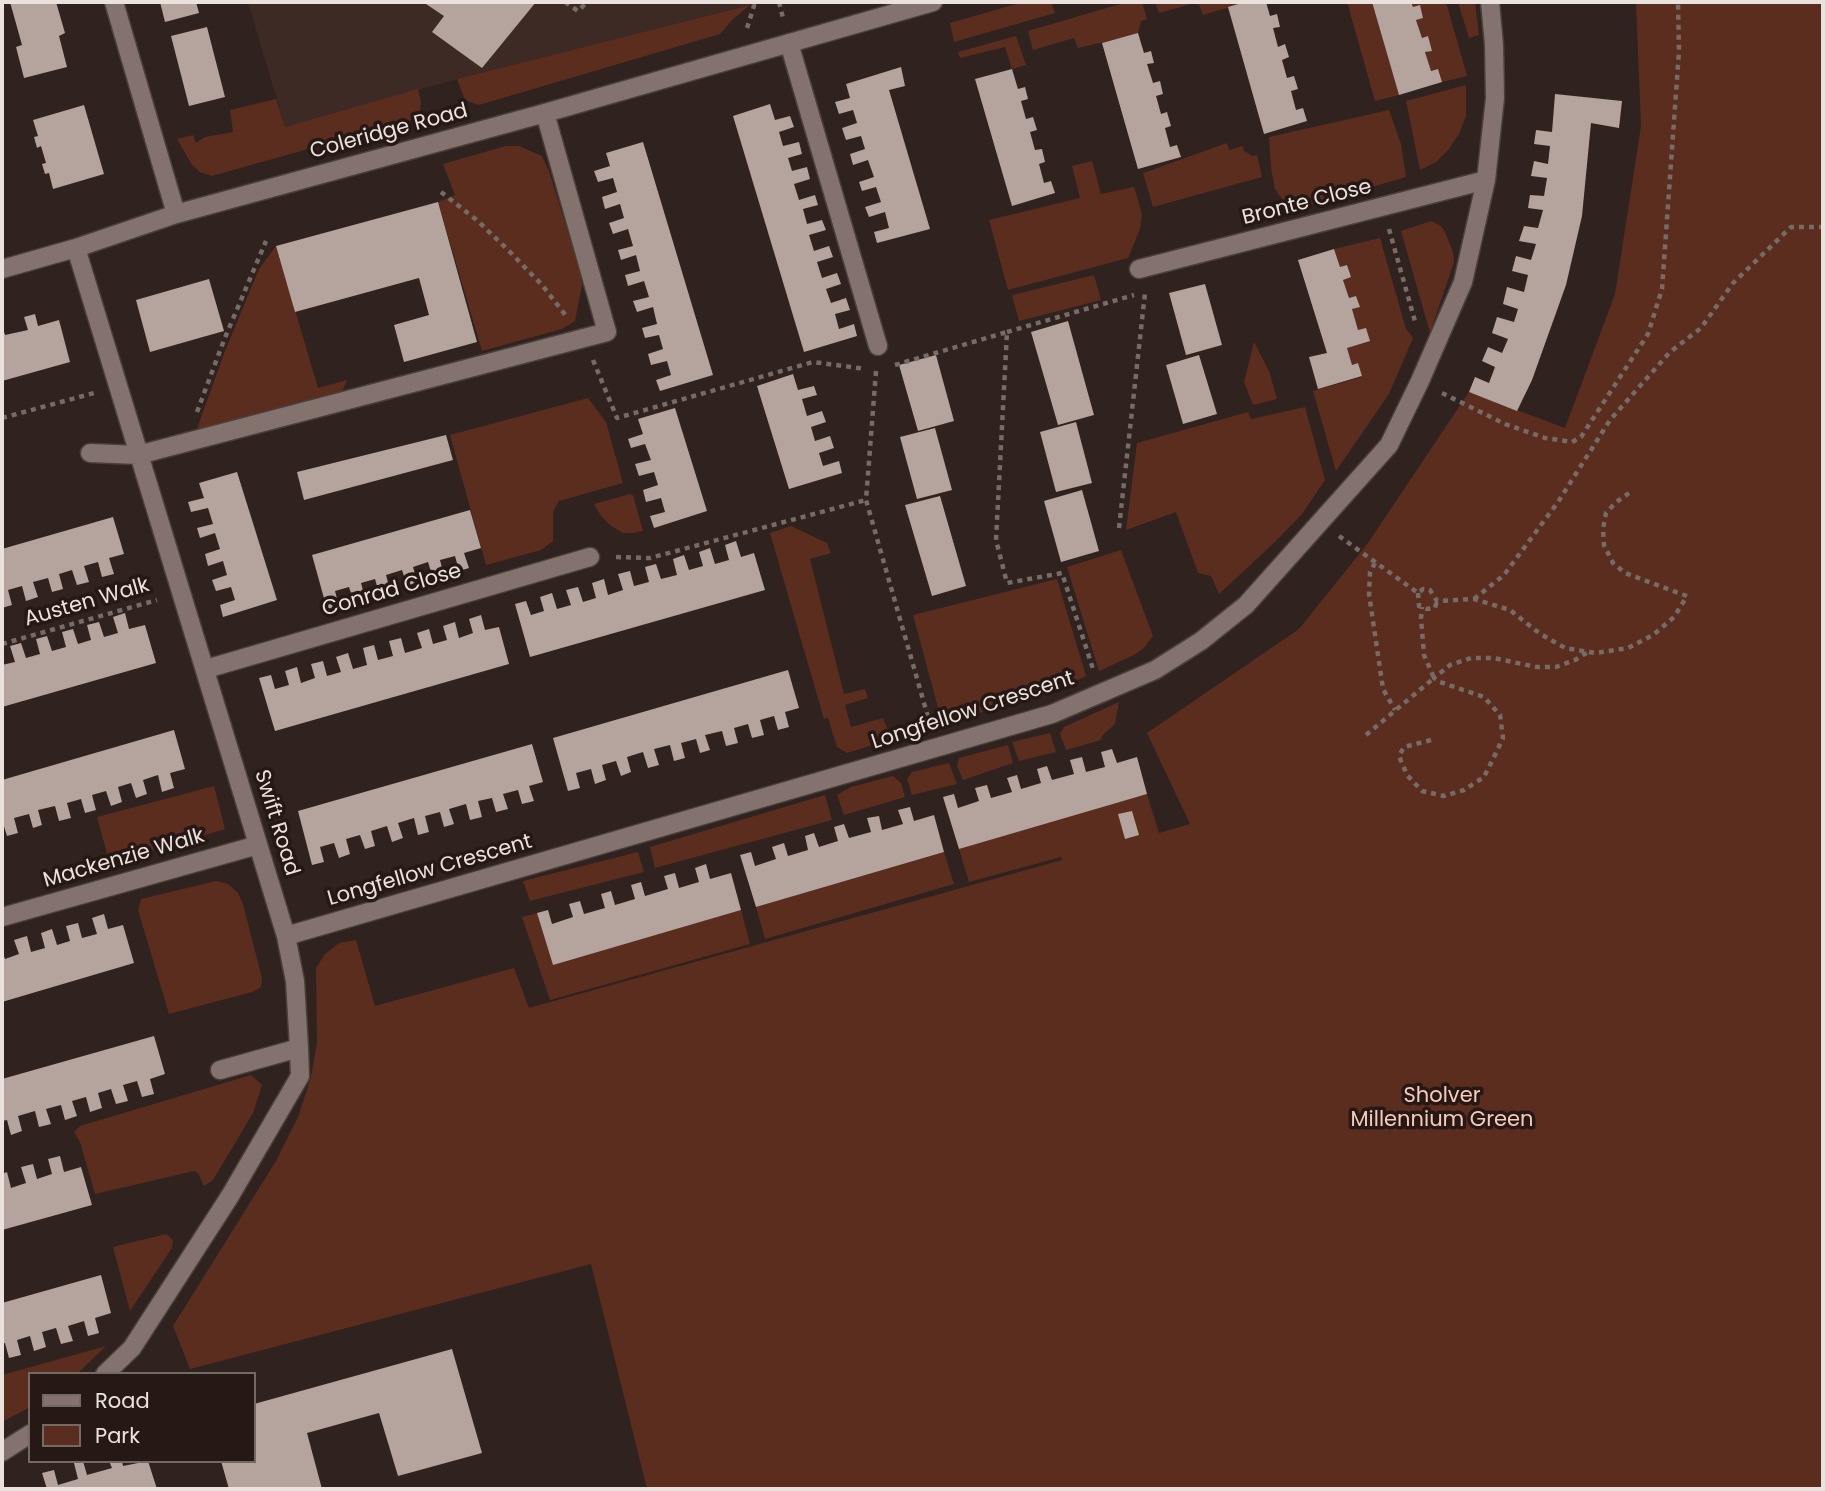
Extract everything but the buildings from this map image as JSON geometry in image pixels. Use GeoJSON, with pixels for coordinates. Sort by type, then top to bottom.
{"type":"FeatureCollection","features":[{"type":"Feature","properties":{"kind":"street"},"geometry":{"type":"LineString","coordinates":[[114,2],[176,214]]}},
{"type":"Feature","properties":{"kind":"street","name":"Coleridge Road"},"geometry":{"type":"LineString","coordinates":[[2,269],[76,248],[176,214],[545,113],[933,2]]}},
{"type":"Feature","properties":{"kind":"street","name":"Longfellow Crescent"},"geometry":{"type":"LineString","coordinates":[[286,936],[1052,714],[1155,670],[1201,641],[1246,605],[1388,445],[1420,381],[1463,282],[1486,180],[1495,99],[1494,44],[1489,2]]}},
{"type":"Feature","properties":{"kind":"street"},"geometry":{"type":"LineString","coordinates":[[789,43],[878,346]]}},
{"type":"Feature","properties":{"kind":"street"},"geometry":{"type":"LineString","coordinates":[[90,453],[138,455],[607,332],[545,113]]}},
{"type":"Feature","properties":{"kind":"street","name":"Bronte Close"},"geometry":{"type":"LineString","coordinates":[[1139,269],[1486,180]]}},
{"type":"Feature","properties":{"kind":"street","name":"Swift Road"},"geometry":{"type":"LineString","coordinates":[[76,248],[286,936],[295,981],[300,1076],[230,1196],[132,1348],[106,1372]]}},
{"type":"Feature","properties":{"kind":"street","name":"Conrad Close"},"geometry":{"type":"LineString","coordinates":[[206,669],[590,557]]}},
{"type":"Feature","properties":{"kind":"street","name":"Mackenzie Walk"},"geometry":{"type":"LineString","coordinates":[[2,917],[258,845]]}},
{"type":"Feature","properties":{"kind":"street"},"geometry":{"type":"LineString","coordinates":[[220,1070],[299,1048]]}},
{"type":"Feature","properties":{"kind":"street"},"geometry":{"type":"LineString","coordinates":[[2,1452],[28,1435]]}},
{"type":"Feature","properties":{"kind":"path"},"geometry":{"type":"LineString","coordinates":[[565,2],[578,11],[587,2]]}},
{"type":"Feature","properties":{"kind":"path"},"geometry":{"type":"LineString","coordinates":[[1420,381],[1505,424],[1545,438],[1573,442],[1581,437],[1648,334],[1662,289],[1679,51],[1678,2]]}},
{"type":"Feature","properties":{"kind":"path"},"geometry":{"type":"LineString","coordinates":[[441,192],[478,221],[542,285],[584,339],[617,418],[813,362],[876,370],[1145,292],[1119,528]]}},
{"type":"Feature","properties":{"kind":"path"},"geometry":{"type":"LineString","coordinates":[[1383,207],[1418,330],[1435,347]]}},
{"type":"Feature","properties":{"kind":"path"},"geometry":{"type":"LineString","coordinates":[[1474,599],[1504,575],[1558,502],[1610,420],[1670,352],[1701,328],[1733,283],[1791,227],[1823,227]]}},
{"type":"Feature","properties":{"kind":"path"},"geometry":{"type":"LineString","coordinates":[[186,442],[224,340],[267,241]]}},
{"type":"Feature","properties":{"kind":"path"},"geometry":{"type":"LineString","coordinates":[[1007,332],[996,540],[1007,583],[1062,573],[1101,693]]}},
{"type":"Feature","properties":{"kind":"path"},"geometry":{"type":"LineString","coordinates":[[878,346],[866,500],[937,748]]}},
{"type":"Feature","properties":{"kind":"path"},"geometry":{"type":"LineString","coordinates":[[2,418],[118,386]]}},
{"type":"Feature","properties":{"kind":"path"},"geometry":{"type":"LineString","coordinates":[[1437,601],[1474,599],[1510,610],[1539,633],[1565,648],[1588,652],[1628,648],[1653,635],[1674,617],[1687,596],[1625,573],[1613,562],[1604,545],[1606,513],[1629,493]]}},
{"type":"Feature","properties":{"kind":"path"},"geometry":{"type":"LineString","coordinates":[[590,557],[650,558],[866,500]]}},
{"type":"Feature","properties":{"kind":"path"},"geometry":{"type":"LineString","coordinates":[[1321,523],[1418,593]]}},
{"type":"Feature","properties":{"kind":"path"},"geometry":{"type":"LineString","coordinates":[[1375,563],[1370,572],[1369,594],[1383,689],[1395,710]]}},
{"type":"Feature","properties":{"kind":"path"},"geometry":{"type":"LineString","coordinates":[[1423,589],[1430,590],[1437,601],[1435,608],[1419,606],[1418,593],[1423,589]]}},
{"type":"Feature","properties":{"kind":"path","name":"Austen Walk"},"geometry":{"type":"LineString","coordinates":[[2,644],[181,593]]}},
{"type":"Feature","properties":{"kind":"path"},"geometry":{"type":"LineString","coordinates":[[1422,607],[1424,655],[1434,677],[1440,682],[1484,697],[1500,715],[1503,738],[1484,777],[1464,790],[1444,796],[1422,791],[1407,775],[1399,756],[1404,747],[1431,740]]}},
{"type":"Feature","properties":{"kind":"path"},"geometry":{"type":"LineString","coordinates":[[1366,735],[1450,665],[1471,658],[1493,658],[1537,667],[1556,667],[1588,652]]}},
{"type":"Feature","properties":{"kind":"shaded area"},"geometry":{"type":"Polygon","coordinates":[[[248,2],[749,2],[750,5],[457,79],[285,127],[248,2]]]}},
{"type":"Feature","properties":{"kind":"green space"},"geometry":{"type":"Polygon","coordinates":[[[1023,2],[1051,2],[1055,13],[954,42],[950,23],[1023,2]]]}},
{"type":"Feature","properties":{"kind":"green space"},"geometry":{"type":"Polygon","coordinates":[[[1127,2],[1142,2],[1147,19],[1141,21],[1138,34],[1078,48],[1074,38],[1033,50],[1028,31],[1127,2]]]}},
{"type":"Feature","properties":{"kind":"green space"},"geometry":{"type":"Polygon","coordinates":[[[1155,2],[1198,2],[1159,13],[1155,2]]]}},
{"type":"Feature","properties":{"kind":"green space"},"geometry":{"type":"Polygon","coordinates":[[[1198,2],[1247,2],[1203,15],[1198,2]]]}},
{"type":"Feature","properties":{"kind":"green space"},"geometry":{"type":"Polygon","coordinates":[[[1347,2],[1372,2],[1399,95],[1375,101],[1347,2]]]}},
{"type":"Feature","properties":{"kind":"green space"},"geometry":{"type":"Polygon","coordinates":[[[1411,2],[1446,2],[1467,76],[1442,82],[1438,69],[1431,71],[1425,52],[1432,50],[1422,38],[1416,20],[1423,18],[1420,6],[1413,7],[1411,2]]]}},
{"type":"Feature","properties":{"kind":"green space"},"geometry":{"type":"Polygon","coordinates":[[[1458,2],[1475,2],[1479,35],[1469,38],[1458,2]]]}},
{"type":"Feature","properties":{"kind":"green space","name":"Sholver Millennium Green"},"geometry":{"type":"Polygon","coordinates":[[[1636,2],[1823,2],[1823,1489],[647,1489],[591,1264],[190,1369],[173,1326],[276,1161],[298,1117],[311,1077],[317,1043],[316,968],[325,954],[339,943],[356,940],[375,1006],[514,968],[529,1008],[1062,860],[1061,857],[969,882],[959,849],[1084,811],[1147,794],[1159,833],[1190,824],[1147,733],[1299,629],[1368,543],[1469,392],[1565,428],[1615,294],[1641,126],[1636,2]]]}},
{"type":"Feature","properties":{"kind":"green space"},"geometry":{"type":"Polygon","coordinates":[[[750,5],[720,34],[479,105],[465,100],[457,79],[750,5]]]}},
{"type":"Feature","properties":{"kind":"green space"},"geometry":{"type":"Polygon","coordinates":[[[1016,36],[1026,65],[1012,69],[1005,47],[960,58],[958,52],[1016,36]]]}},
{"type":"Feature","properties":{"kind":"green space"},"geometry":{"type":"Polygon","coordinates":[[[1466,85],[1466,116],[1459,134],[1436,162],[1420,170],[1406,101],[1466,85]]]}},
{"type":"Feature","properties":{"kind":"green space"},"geometry":{"type":"Polygon","coordinates":[[[418,89],[420,112],[415,119],[212,176],[200,172],[192,165],[177,139],[193,135],[196,143],[205,137],[233,132],[230,110],[276,99],[285,127],[418,89]]]}},
{"type":"Feature","properties":{"kind":"green space"},"geometry":{"type":"Polygon","coordinates":[[[1389,110],[1401,144],[1406,177],[1306,206],[1286,205],[1275,189],[1269,137],[1389,110]]]}},
{"type":"Feature","properties":{"kind":"green space"},"geometry":{"type":"Polygon","coordinates":[[[1227,143],[1229,150],[1243,146],[1244,151],[1253,156],[1257,155],[1262,177],[1153,207],[1143,173],[1227,143]]]}},
{"type":"Feature","properties":{"kind":"green space"},"geometry":{"type":"Polygon","coordinates":[[[506,146],[519,146],[542,156],[549,171],[582,285],[575,321],[562,329],[482,351],[438,202],[455,195],[443,164],[506,146]]]}},
{"type":"Feature","properties":{"kind":"green space"},"geometry":{"type":"Polygon","coordinates":[[[1092,161],[1101,194],[1134,187],[1142,214],[1140,229],[1128,258],[1008,290],[989,220],[1080,198],[1072,166],[1092,161]]]}},
{"type":"Feature","properties":{"kind":"green space"},"geometry":{"type":"Polygon","coordinates":[[[1431,221],[1441,226],[1445,232],[1454,262],[1430,333],[1401,231],[1431,221]]]}},
{"type":"Feature","properties":{"kind":"green space"},"geometry":{"type":"Polygon","coordinates":[[[1380,238],[1406,329],[1413,338],[1389,394],[1336,471],[1313,391],[1362,377],[1358,363],[1352,365],[1347,348],[1358,330],[1352,309],[1359,307],[1356,296],[1349,298],[1343,280],[1351,277],[1347,265],[1340,267],[1334,249],[1380,238]]]}},
{"type":"Feature","properties":{"kind":"green space"},"geometry":{"type":"Polygon","coordinates":[[[276,246],[318,388],[347,380],[341,394],[195,434],[259,269],[276,246]]]}},
{"type":"Feature","properties":{"kind":"green space"},"geometry":{"type":"Polygon","coordinates":[[[1094,275],[1101,300],[1019,321],[1012,295],[1094,275]]]}},
{"type":"Feature","properties":{"kind":"green space"},"geometry":{"type":"Polygon","coordinates":[[[1254,342],[1269,371],[1277,399],[1253,405],[1244,382],[1254,342]]]}},
{"type":"Feature","properties":{"kind":"green space"},"geometry":{"type":"Polygon","coordinates":[[[588,398],[606,422],[623,483],[559,501],[553,512],[553,541],[541,550],[486,565],[450,435],[588,398]]]}},
{"type":"Feature","properties":{"kind":"green space"},"geometry":{"type":"Polygon","coordinates":[[[1305,407],[1325,480],[1302,514],[1219,594],[1211,576],[1198,573],[1176,512],[1126,530],[1137,443],[1248,412],[1251,419],[1305,407]]]}},
{"type":"Feature","properties":{"kind":"green space"},"geometry":{"type":"Polygon","coordinates":[[[633,495],[643,531],[623,533],[601,516],[594,504],[633,495]]]}},
{"type":"Feature","properties":{"kind":"green space"},"geometry":{"type":"Polygon","coordinates":[[[791,526],[827,543],[831,553],[810,559],[844,694],[865,689],[868,698],[845,705],[851,727],[883,718],[890,735],[889,740],[847,753],[837,747],[828,718],[824,719],[770,533],[791,526]]]}},
{"type":"Feature","properties":{"kind":"green space"},"geometry":{"type":"Polygon","coordinates":[[[1121,550],[1153,636],[1144,648],[1134,655],[1099,671],[1067,567],[1121,550]]]}},
{"type":"Feature","properties":{"kind":"green space"},"geometry":{"type":"Polygon","coordinates":[[[1057,579],[1086,676],[1056,690],[952,721],[940,715],[913,615],[1057,579]]]}},
{"type":"Feature","properties":{"kind":"green space"},"geometry":{"type":"Polygon","coordinates":[[[1119,702],[1115,724],[1101,740],[1066,750],[1060,734],[1064,727],[1119,702]]]}},
{"type":"Feature","properties":{"kind":"green space"},"geometry":{"type":"Polygon","coordinates":[[[1050,733],[1056,752],[1019,761],[1012,742],[1050,733]]]}},
{"type":"Feature","properties":{"kind":"green space"},"geometry":{"type":"Polygon","coordinates":[[[1008,745],[1013,763],[963,780],[957,766],[959,758],[1008,745]]]}},
{"type":"Feature","properties":{"kind":"green space"},"geometry":{"type":"Polygon","coordinates":[[[949,763],[957,784],[912,795],[907,779],[912,772],[949,763]]]}},
{"type":"Feature","properties":{"kind":"green space"},"geometry":{"type":"Polygon","coordinates":[[[893,776],[901,783],[905,797],[844,815],[837,795],[851,787],[893,776]]]}},
{"type":"Feature","properties":{"kind":"green space"},"geometry":{"type":"Polygon","coordinates":[[[214,786],[225,829],[126,858],[112,860],[108,857],[97,817],[214,786]]]}},
{"type":"Feature","properties":{"kind":"green space"},"geometry":{"type":"Polygon","coordinates":[[[825,795],[832,820],[655,868],[650,847],[825,795]]]}},
{"type":"Feature","properties":{"kind":"green space"},"geometry":{"type":"Polygon","coordinates":[[[638,852],[644,872],[530,901],[523,881],[638,852]]]}},
{"type":"Feature","properties":{"kind":"green space"},"geometry":{"type":"Polygon","coordinates":[[[944,852],[954,884],[765,939],[756,907],[944,852]]]}},
{"type":"Feature","properties":{"kind":"green space"},"geometry":{"type":"Polygon","coordinates":[[[216,881],[228,884],[238,893],[243,904],[262,978],[261,987],[252,992],[169,1014],[138,910],[141,899],[216,881]]]}},
{"type":"Feature","properties":{"kind":"green space"},"geometry":{"type":"Polygon","coordinates":[[[741,910],[750,944],[550,1000],[522,917],[537,913],[553,964],[741,910]]]}},
{"type":"Feature","properties":{"kind":"green space"},"geometry":{"type":"Polygon","coordinates":[[[251,1075],[262,1085],[253,1113],[213,1180],[204,1186],[198,1173],[194,1171],[95,1194],[80,1142],[74,1132],[80,1126],[251,1075]]]}},
{"type":"Feature","properties":{"kind":"green space"},"geometry":{"type":"Polygon","coordinates":[[[166,1234],[173,1240],[172,1248],[130,1311],[113,1247],[166,1234]]]}},
{"type":"Feature","properties":{"kind":"green space"},"geometry":{"type":"Polygon","coordinates":[[[106,1346],[79,1372],[28,1372],[28,1408],[2,1422],[2,1375],[106,1346]]]}}]}
